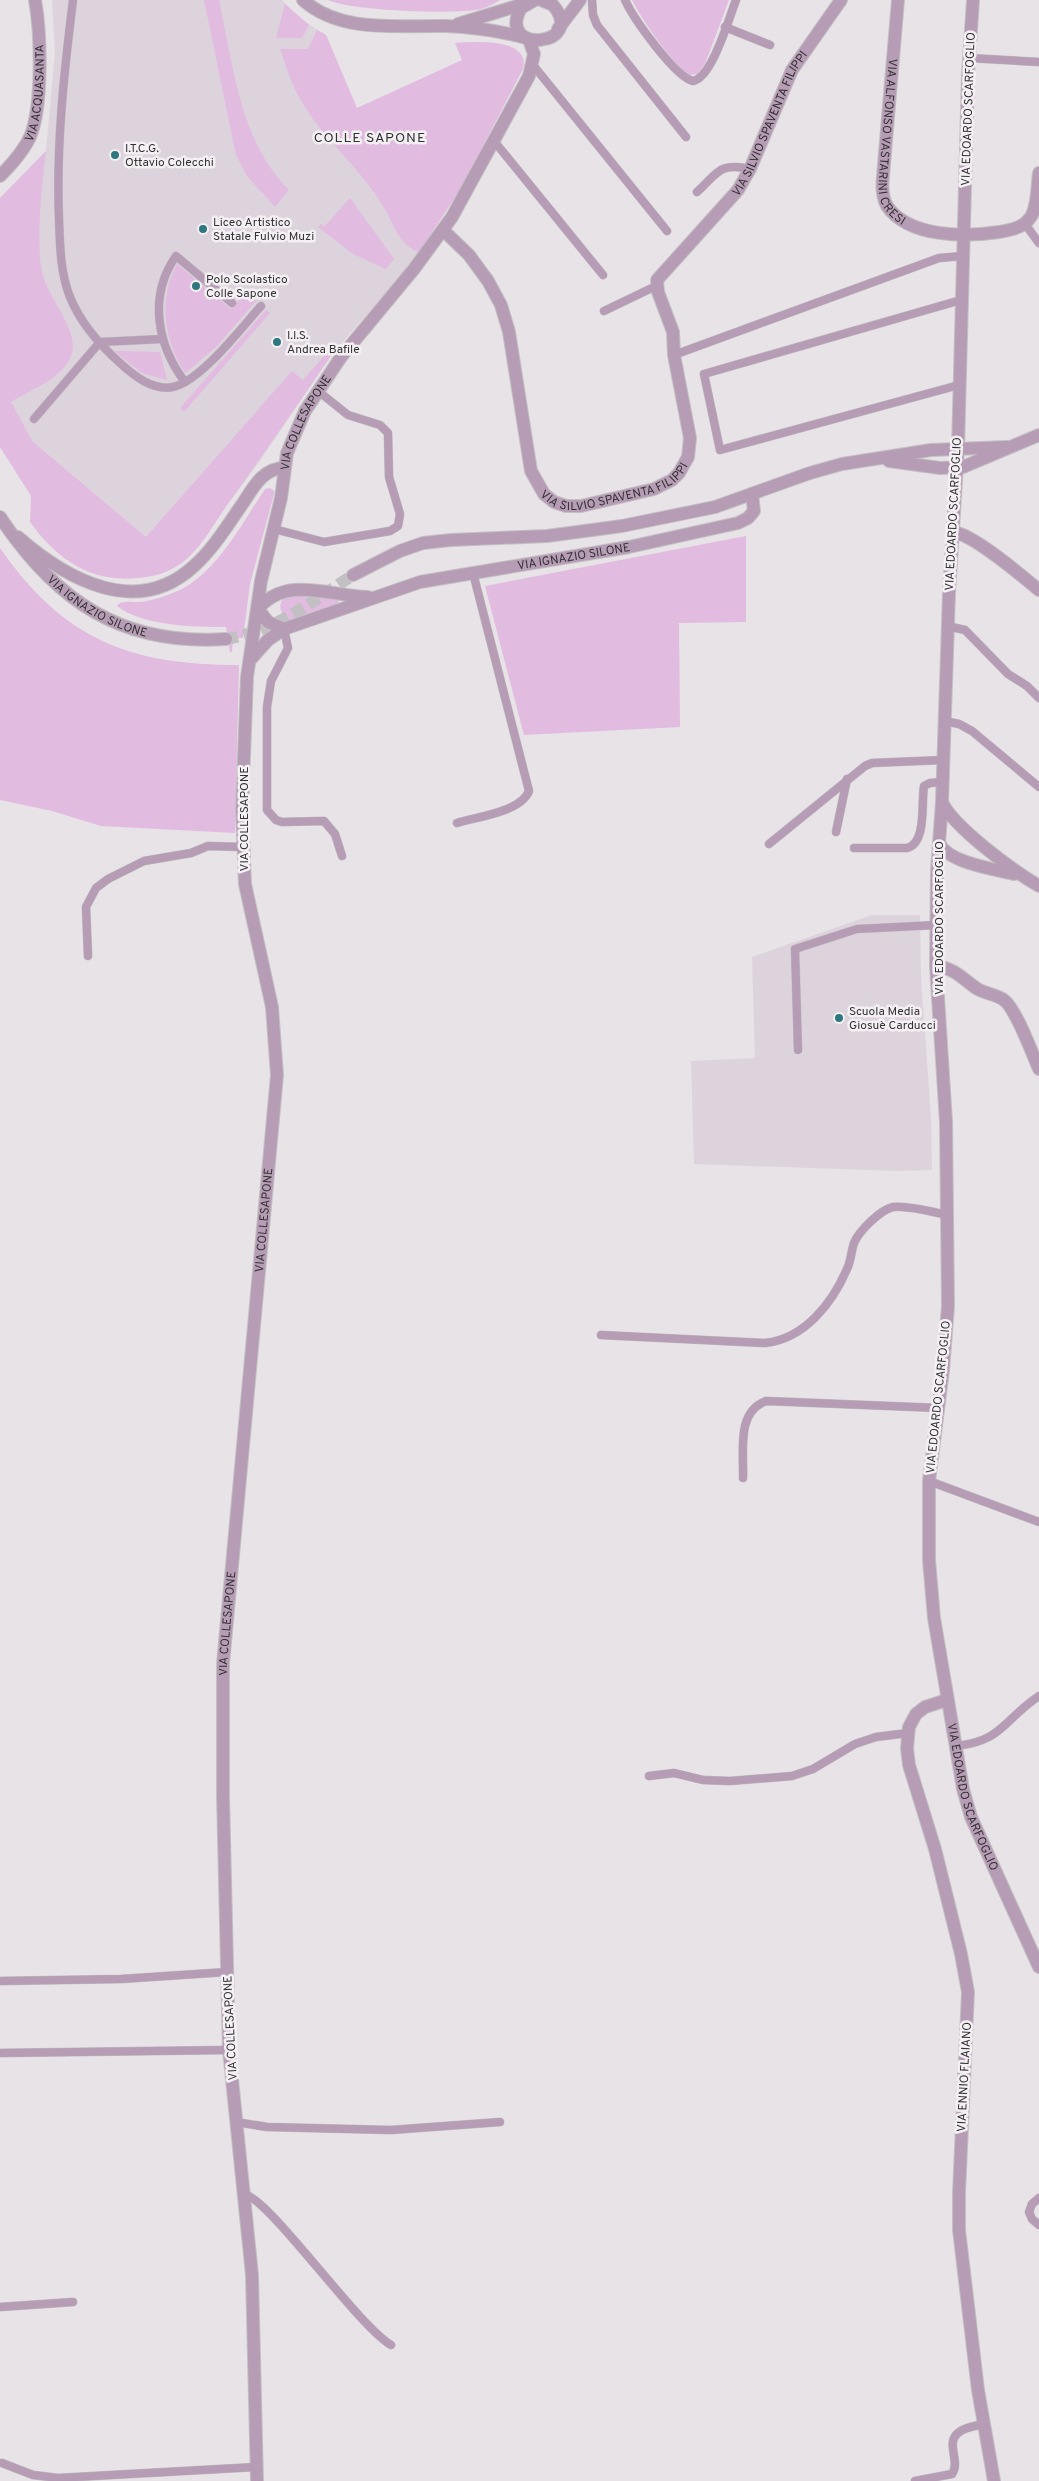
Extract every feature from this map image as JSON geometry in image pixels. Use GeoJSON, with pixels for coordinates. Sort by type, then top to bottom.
{"type":"FeatureCollection","features":[{"type":"Feature","properties":{"kind":"street","name":"VIA ACQUASANTA"},"geometry":{"type":"LineString","coordinates":[[0,176],[24,149],[35,119],[40,44],[35,0]]}},
{"type":"Feature","properties":{"kind":"street"},"geometry":{"type":"LineString","coordinates":[[303,0],[325,15],[347,21],[383,26],[448,26],[543,41],[555,33],[580,0]]}},
{"type":"Feature","properties":{"kind":"street"},"geometry":{"type":"LineString","coordinates":[[541,0],[553,5],[558,13],[559,24],[555,33]]}},
{"type":"Feature","properties":{"kind":"street","name":"VIA SILVIO SPAVENTA FILIPPI"},"geometry":{"type":"LineString","coordinates":[[442,230],[469,255],[488,281],[501,305],[509,332],[531,471],[538,486],[554,502],[566,506],[581,506],[654,489],[672,480],[679,473],[688,457],[690,438],[674,355],[670,322],[656,286],[660,274],[738,190],[750,169],[792,70],[842,0]]}},
{"type":"Feature","properties":{"kind":"street","name":"VIA ALFONSO VASTARINI CRESI"},"geometry":{"type":"LineString","coordinates":[[898,0],[883,176],[884,195],[891,210],[910,223],[936,232],[963,236],[1008,230],[1025,224]]}},
{"type":"Feature","properties":{"kind":"street","name":"VIA EDOARDO SCARFOGLIO"},"geometry":{"type":"LineString","coordinates":[[973,0],[969,58],[963,236],[958,448],[947,626],[943,782],[938,871],[936,966],[946,1122],[948,1306],[939,1408],[929,1481],[930,1579],[947,1700],[963,1789],[971,1817],[1039,1967]]}},
{"type":"Feature","properties":{"kind":"street"},"geometry":{"type":"LineString","coordinates":[[448,26],[497,14],[531,2]]}},
{"type":"Feature","properties":{"kind":"street"},"geometry":{"type":"LineString","coordinates":[[531,2],[520,12],[517,22],[519,29],[534,50],[533,64]]}},
{"type":"Feature","properties":{"kind":"street","name":"VIA COLLESAPONE"},"geometry":{"type":"LineString","coordinates":[[257,2481],[252,2275],[229,2050],[223,1664],[277,1075],[272,1007],[245,884],[242,847],[244,717],[250,660],[263,572],[274,529],[284,468],[296,428],[318,391],[350,345],[414,268],[442,230],[494,141],[533,64]]}},
{"type":"Feature","properties":{"kind":"street"},"geometry":{"type":"LineString","coordinates":[[1025,224],[1033,212],[1039,173]]}},
{"type":"Feature","properties":{"kind":"street"},"geometry":{"type":"LineString","coordinates":[[956,468],[976,463],[1006,447],[1039,435]]}},
{"type":"Feature","properties":{"kind":"street","name":"VIA IGNAZIO SILONE"},"geometry":{"type":"LineString","coordinates":[[353,575],[400,551],[423,543],[547,536],[594,531],[686,514],[752,494],[826,468],[921,451],[1006,447]]}},
{"type":"Feature","properties":{"kind":"street","name":"VIA IGNAZIO SILONE"},"geometry":{"type":"LineString","coordinates":[[877,460],[956,468]]}},
{"type":"Feature","properties":{"kind":"street"},"geometry":{"type":"LineString","coordinates":[[4,522],[52,564],[80,581],[114,590],[151,588],[179,578],[195,566],[221,535],[262,477],[273,469],[284,468]]}},
{"type":"Feature","properties":{"kind":"street","name":"VIA IGNAZIO SILONE"},"geometry":{"type":"LineString","coordinates":[[250,660],[268,640],[284,629],[420,582],[629,547],[734,524],[745,520],[754,511],[752,494]]}},
{"type":"Feature","properties":{"kind":"street","name":"VIA IGNAZIO SILONE"},"geometry":{"type":"LineString","coordinates":[[4,522],[46,576],[71,599],[93,612],[156,635],[193,640],[226,639]]}},
{"type":"Feature","properties":{"kind":"street"},"geometry":{"type":"LineString","coordinates":[[952,532],[968,538],[1039,590]]}},
{"type":"Feature","properties":{"kind":"street"},"geometry":{"type":"LineString","coordinates":[[263,572],[268,583],[284,590]]}},
{"type":"Feature","properties":{"kind":"street"},"geometry":{"type":"LineString","coordinates":[[284,590],[270,596],[258,609],[268,622],[284,629]]}},
{"type":"Feature","properties":{"kind":"street","name":"VIA IGNAZIO SILONE"},"geometry":{"type":"LineString","coordinates":[[284,590],[305,590],[372,598]]}},
{"type":"Feature","properties":{"kind":"street"},"geometry":{"type":"LineString","coordinates":[[942,802],[950,815],[972,836],[1024,877],[1039,886]]}},
{"type":"Feature","properties":{"kind":"street"},"geometry":{"type":"LineString","coordinates":[[972,836],[954,827],[948,827],[939,838],[949,855],[964,861],[1024,877]]}},
{"type":"Feature","properties":{"kind":"street"},"geometry":{"type":"LineString","coordinates":[[938,871],[950,862],[964,861]]}},
{"type":"Feature","properties":{"kind":"street"},"geometry":{"type":"LineString","coordinates":[[936,966],[952,969],[981,991],[1007,1003],[1039,1069]]}},
{"type":"Feature","properties":{"kind":"street","name":"VIA ENNIO FLAIANO"},"geometry":{"type":"LineString","coordinates":[[947,1700],[920,1710],[910,1722],[908,1733],[909,1765],[937,1859],[961,1954],[968,1992],[958,2194],[959,2230],[984,2424],[994,2481]]}},
{"type":"Feature","properties":{"kind":"lane"},"geometry":{"type":"LineString","coordinates":[[73,0],[64,74],[58,161],[61,252],[70,296],[83,320],[100,342],[123,366],[150,384],[172,387],[185,382],[212,360],[261,306]]}},
{"type":"Feature","properties":{"kind":"lane"},"geometry":{"type":"LineString","coordinates":[[592,0],[593,15],[597,25],[686,137]]}},
{"type":"Feature","properties":{"kind":"lane"},"geometry":{"type":"LineString","coordinates":[[625,0],[649,37],[681,77],[690,81],[697,80],[706,73],[736,0]]}},
{"type":"Feature","properties":{"kind":"lane"},"geometry":{"type":"LineString","coordinates":[[725,27],[770,45]]}},
{"type":"Feature","properties":{"kind":"lane"},"geometry":{"type":"LineString","coordinates":[[969,58],[1039,62]]}},
{"type":"Feature","properties":{"kind":"lane"},"geometry":{"type":"LineString","coordinates":[[533,64],[668,231]]}},
{"type":"Feature","properties":{"kind":"lane"},"geometry":{"type":"LineString","coordinates":[[494,141],[604,275]]}},
{"type":"Feature","properties":{"kind":"lane"},"geometry":{"type":"LineString","coordinates":[[697,192],[725,167],[734,166],[750,169]]}},
{"type":"Feature","properties":{"kind":"lane"},"geometry":{"type":"LineString","coordinates":[[1025,224],[1039,243]]}},
{"type":"Feature","properties":{"kind":"lane"},"geometry":{"type":"LineString","coordinates":[[185,382],[171,362],[162,339],[159,313],[165,276],[176,256],[232,303]]}},
{"type":"Feature","properties":{"kind":"lane"},"geometry":{"type":"LineString","coordinates":[[674,355],[938,258],[963,256]]}},
{"type":"Feature","properties":{"kind":"lane"},"geometry":{"type":"LineString","coordinates":[[604,311],[656,286]]}},
{"type":"Feature","properties":{"kind":"lane"},"geometry":{"type":"LineString","coordinates":[[959,385],[720,450],[704,374],[961,300]]}},
{"type":"Feature","properties":{"kind":"lane"},"geometry":{"type":"LineString","coordinates":[[34,419],[100,342],[162,339]]}},
{"type":"Feature","properties":{"kind":"lane"},"geometry":{"type":"LineString","coordinates":[[274,529],[324,542],[390,531],[396,529],[399,523],[400,507],[389,477],[388,433],[380,425],[348,416],[318,391]]}},
{"type":"Feature","properties":{"kind":"lane"},"geometry":{"type":"LineString","coordinates":[[457,823],[514,807],[525,799],[529,791],[472,573]]}},
{"type":"Feature","properties":{"kind":"lane"},"geometry":{"type":"LineString","coordinates":[[947,626],[965,630],[1008,674],[1027,686],[1039,698]]}},
{"type":"Feature","properties":{"kind":"lane"},"geometry":{"type":"LineString","coordinates":[[284,629],[288,648],[271,681],[267,707],[267,810],[276,820],[282,822],[324,821],[335,834],[342,856]]}},
{"type":"Feature","properties":{"kind":"lane"},"geometry":{"type":"LineString","coordinates":[[944,721],[960,724],[972,731],[1039,787]]}},
{"type":"Feature","properties":{"kind":"lane"},"geometry":{"type":"LineString","coordinates":[[769,844],[847,779],[872,763],[943,760]]}},
{"type":"Feature","properties":{"kind":"lane"},"geometry":{"type":"LineString","coordinates":[[836,832],[847,779]]}},
{"type":"Feature","properties":{"kind":"lane"},"geometry":{"type":"LineString","coordinates":[[854,848],[907,848],[914,846],[919,838],[924,786],[928,783],[943,782]]}},
{"type":"Feature","properties":{"kind":"lane"},"geometry":{"type":"LineString","coordinates":[[88,956],[86,907],[92,894],[108,878],[144,861],[191,853],[208,846],[242,847]]}},
{"type":"Feature","properties":{"kind":"lane"},"geometry":{"type":"LineString","coordinates":[[798,1050],[795,949],[857,929],[937,925]]}},
{"type":"Feature","properties":{"kind":"lane"},"geometry":{"type":"LineString","coordinates":[[602,1335],[765,1343],[786,1338],[806,1326],[827,1302],[848,1267],[854,1242],[880,1214],[894,1207],[947,1215]]}},
{"type":"Feature","properties":{"kind":"lane"},"geometry":{"type":"LineString","coordinates":[[743,1478],[746,1421],[753,1408],[766,1401],[939,1408]]}},
{"type":"Feature","properties":{"kind":"lane"},"geometry":{"type":"LineString","coordinates":[[929,1481],[1039,1522]]}},
{"type":"Feature","properties":{"kind":"lane"},"geometry":{"type":"LineString","coordinates":[[956,1746],[976,1743],[991,1737],[1039,1696]]}},
{"type":"Feature","properties":{"kind":"lane"},"geometry":{"type":"LineString","coordinates":[[649,1776],[674,1774],[702,1780],[730,1781],[792,1776],[813,1769],[855,1744],[876,1738],[908,1733]]}},
{"type":"Feature","properties":{"kind":"lane"},"geometry":{"type":"LineString","coordinates":[[0,1981],[121,1979],[227,1972]]}},
{"type":"Feature","properties":{"kind":"lane"},"geometry":{"type":"LineString","coordinates":[[0,2053],[229,2050]]}},
{"type":"Feature","properties":{"kind":"lane"},"geometry":{"type":"LineString","coordinates":[[236,2122],[267,2127],[391,2130],[500,2122]]}},
{"type":"Feature","properties":{"kind":"lane"},"geometry":{"type":"LineString","coordinates":[[243,2194],[251,2196],[269,2213],[362,2320],[391,2345]]}},
{"type":"Feature","properties":{"kind":"lane"},"geometry":{"type":"LineString","coordinates":[[1039,2198],[1032,2204],[1029,2212],[1032,2219],[1039,2225]]}},
{"type":"Feature","properties":{"kind":"lane"},"geometry":{"type":"LineString","coordinates":[[0,2307],[72,2302]]}},
{"type":"Feature","properties":{"kind":"lane"},"geometry":{"type":"LineString","coordinates":[[915,2481],[947,2477],[952,2474],[956,2467],[952,2443],[955,2436],[960,2431],[984,2424]]}},
{"type":"Feature","properties":{"kind":"lane"},"geometry":{"type":"LineString","coordinates":[[2,2463],[33,2475],[58,2478],[256,2467]]}},
{"type":"Feature","properties":{"kind":"shaded area","name":"Polo Scolastico Colle Sapone"},"geometry":{"type":"Polygon","coordinates":[[[52,0],[282,0],[299,18],[326,35],[414,247],[420,253],[333,353],[257,465],[191,554],[168,571],[0,448],[0,198],[46,151],[55,52],[52,0]]]}},
{"type":"Feature","properties":{"kind":"shaded area"},"geometry":{"type":"Polygon","coordinates":[[[204,0],[219,0],[234,76],[249,126],[259,149],[272,171],[289,190],[275,207],[247,176],[236,155],[204,0]]]}},
{"type":"Feature","properties":{"kind":"shaded area"},"geometry":{"type":"Polygon","coordinates":[[[328,0],[500,0],[478,9],[443,12],[357,7],[328,0]]]}},
{"type":"Feature","properties":{"kind":"shaded area"},"geometry":{"type":"Polygon","coordinates":[[[632,0],[729,0],[705,64],[698,74],[689,75],[674,61],[642,18],[632,0]]]}},
{"type":"Feature","properties":{"kind":"shaded area"},"geometry":{"type":"Polygon","coordinates":[[[285,4],[309,25],[302,38],[276,38],[285,4]]]}},
{"type":"Feature","properties":{"kind":"shaded area"},"geometry":{"type":"Polygon","coordinates":[[[317,30],[326,35],[357,108],[462,60],[455,43],[487,42],[510,46],[518,51],[523,59],[523,69],[460,190],[419,252],[403,241],[377,196],[309,114],[294,87],[280,49],[308,49],[317,30]]]}},
{"type":"Feature","properties":{"kind":"shaded area"},"geometry":{"type":"Polygon","coordinates":[[[46,151],[39,232],[41,264],[46,285],[71,335],[72,353],[62,370],[54,377],[11,402],[33,442],[146,537],[292,371],[303,380],[330,349],[333,353],[201,543],[183,562],[173,569],[156,575],[120,579],[104,576],[89,572],[63,557],[51,547],[30,522],[31,496],[0,447],[0,198],[46,151]]]}},
{"type":"Feature","properties":{"kind":"shaded area"},"geometry":{"type":"Polygon","coordinates":[[[350,198],[394,259],[386,269],[353,254],[318,227],[321,224],[324,227],[350,198]]]}},
{"type":"Feature","properties":{"kind":"shaded area"},"geometry":{"type":"Polygon","coordinates":[[[177,264],[231,309],[246,292],[256,301],[216,347],[185,373],[172,347],[166,319],[167,291],[177,264]]]}},
{"type":"Feature","properties":{"kind":"shaded area"},"geometry":{"type":"Polygon","coordinates":[[[266,310],[270,313],[184,412],[180,408],[266,310]]]}},
{"type":"Feature","properties":{"kind":"shaded area"},"geometry":{"type":"Polygon","coordinates":[[[114,351],[160,352],[167,380],[142,373],[114,351]]]}},
{"type":"Feature","properties":{"kind":"shaded area"},"geometry":{"type":"Polygon","coordinates":[[[270,488],[274,491],[274,494],[250,584],[243,638],[233,638],[232,652],[230,652],[226,627],[169,624],[140,618],[117,606],[123,602],[138,602],[161,597],[182,589],[195,580],[218,558],[265,489],[270,488]]]}},
{"type":"Feature","properties":{"kind":"shaded area"},"geometry":{"type":"Polygon","coordinates":[[[746,536],[746,622],[679,623],[680,727],[524,735],[485,586],[746,536]]]}},
{"type":"Feature","properties":{"kind":"shaded area"},"geometry":{"type":"Polygon","coordinates":[[[0,548],[24,579],[49,605],[75,625],[103,641],[132,652],[165,660],[200,664],[239,665],[235,833],[101,826],[52,811],[0,800],[0,548]]]}},
{"type":"Feature","properties":{"kind":"shaded area"},"geometry":{"type":"Polygon","coordinates":[[[298,594],[338,599],[339,606],[288,620],[281,611],[281,603],[284,599],[298,594]]]}},
{"type":"Feature","properties":{"kind":"shaded area","name":"Scuola Media Giosuè Carducci"},"geometry":{"type":"Polygon","coordinates":[[[872,915],[920,915],[921,978],[931,1118],[932,1170],[897,1171],[694,1164],[691,1061],[755,1058],[752,957],[872,915]]]}},
{"type":"Feature","properties":{"kind":"tunnel"},"geometry":{"type":"LineString","coordinates":[[226,639],[260,630],[277,623],[353,575]]}},
{"type":"Feature","properties":{"kind":"place","name":"I.T.C.G. Ottavio Colecchi"},"geometry":{"type":"Point","coordinates":[115,155]}},
{"type":"Feature","properties":{"kind":"place","name":"Liceo Artistico Statale Fulvio Muzi"},"geometry":{"type":"Point","coordinates":[203,229]}},
{"type":"Feature","properties":{"kind":"place","name":"Polo Scolastico Colle Sapone"},"geometry":{"type":"Point","coordinates":[196,286]}},
{"type":"Feature","properties":{"kind":"place","name":"I.I.S. Andrea Bafile"},"geometry":{"type":"Point","coordinates":[277,342]}},
{"type":"Feature","properties":{"kind":"place","name":"Scuola Media Giosuè Carducci"},"geometry":{"type":"Point","coordinates":[839,1018]}},
{"type":"Feature","properties":{"kind":"district","name":"COLLE SAPONE"},"geometry":{"type":"Point","coordinates":[370,137]}}]}
